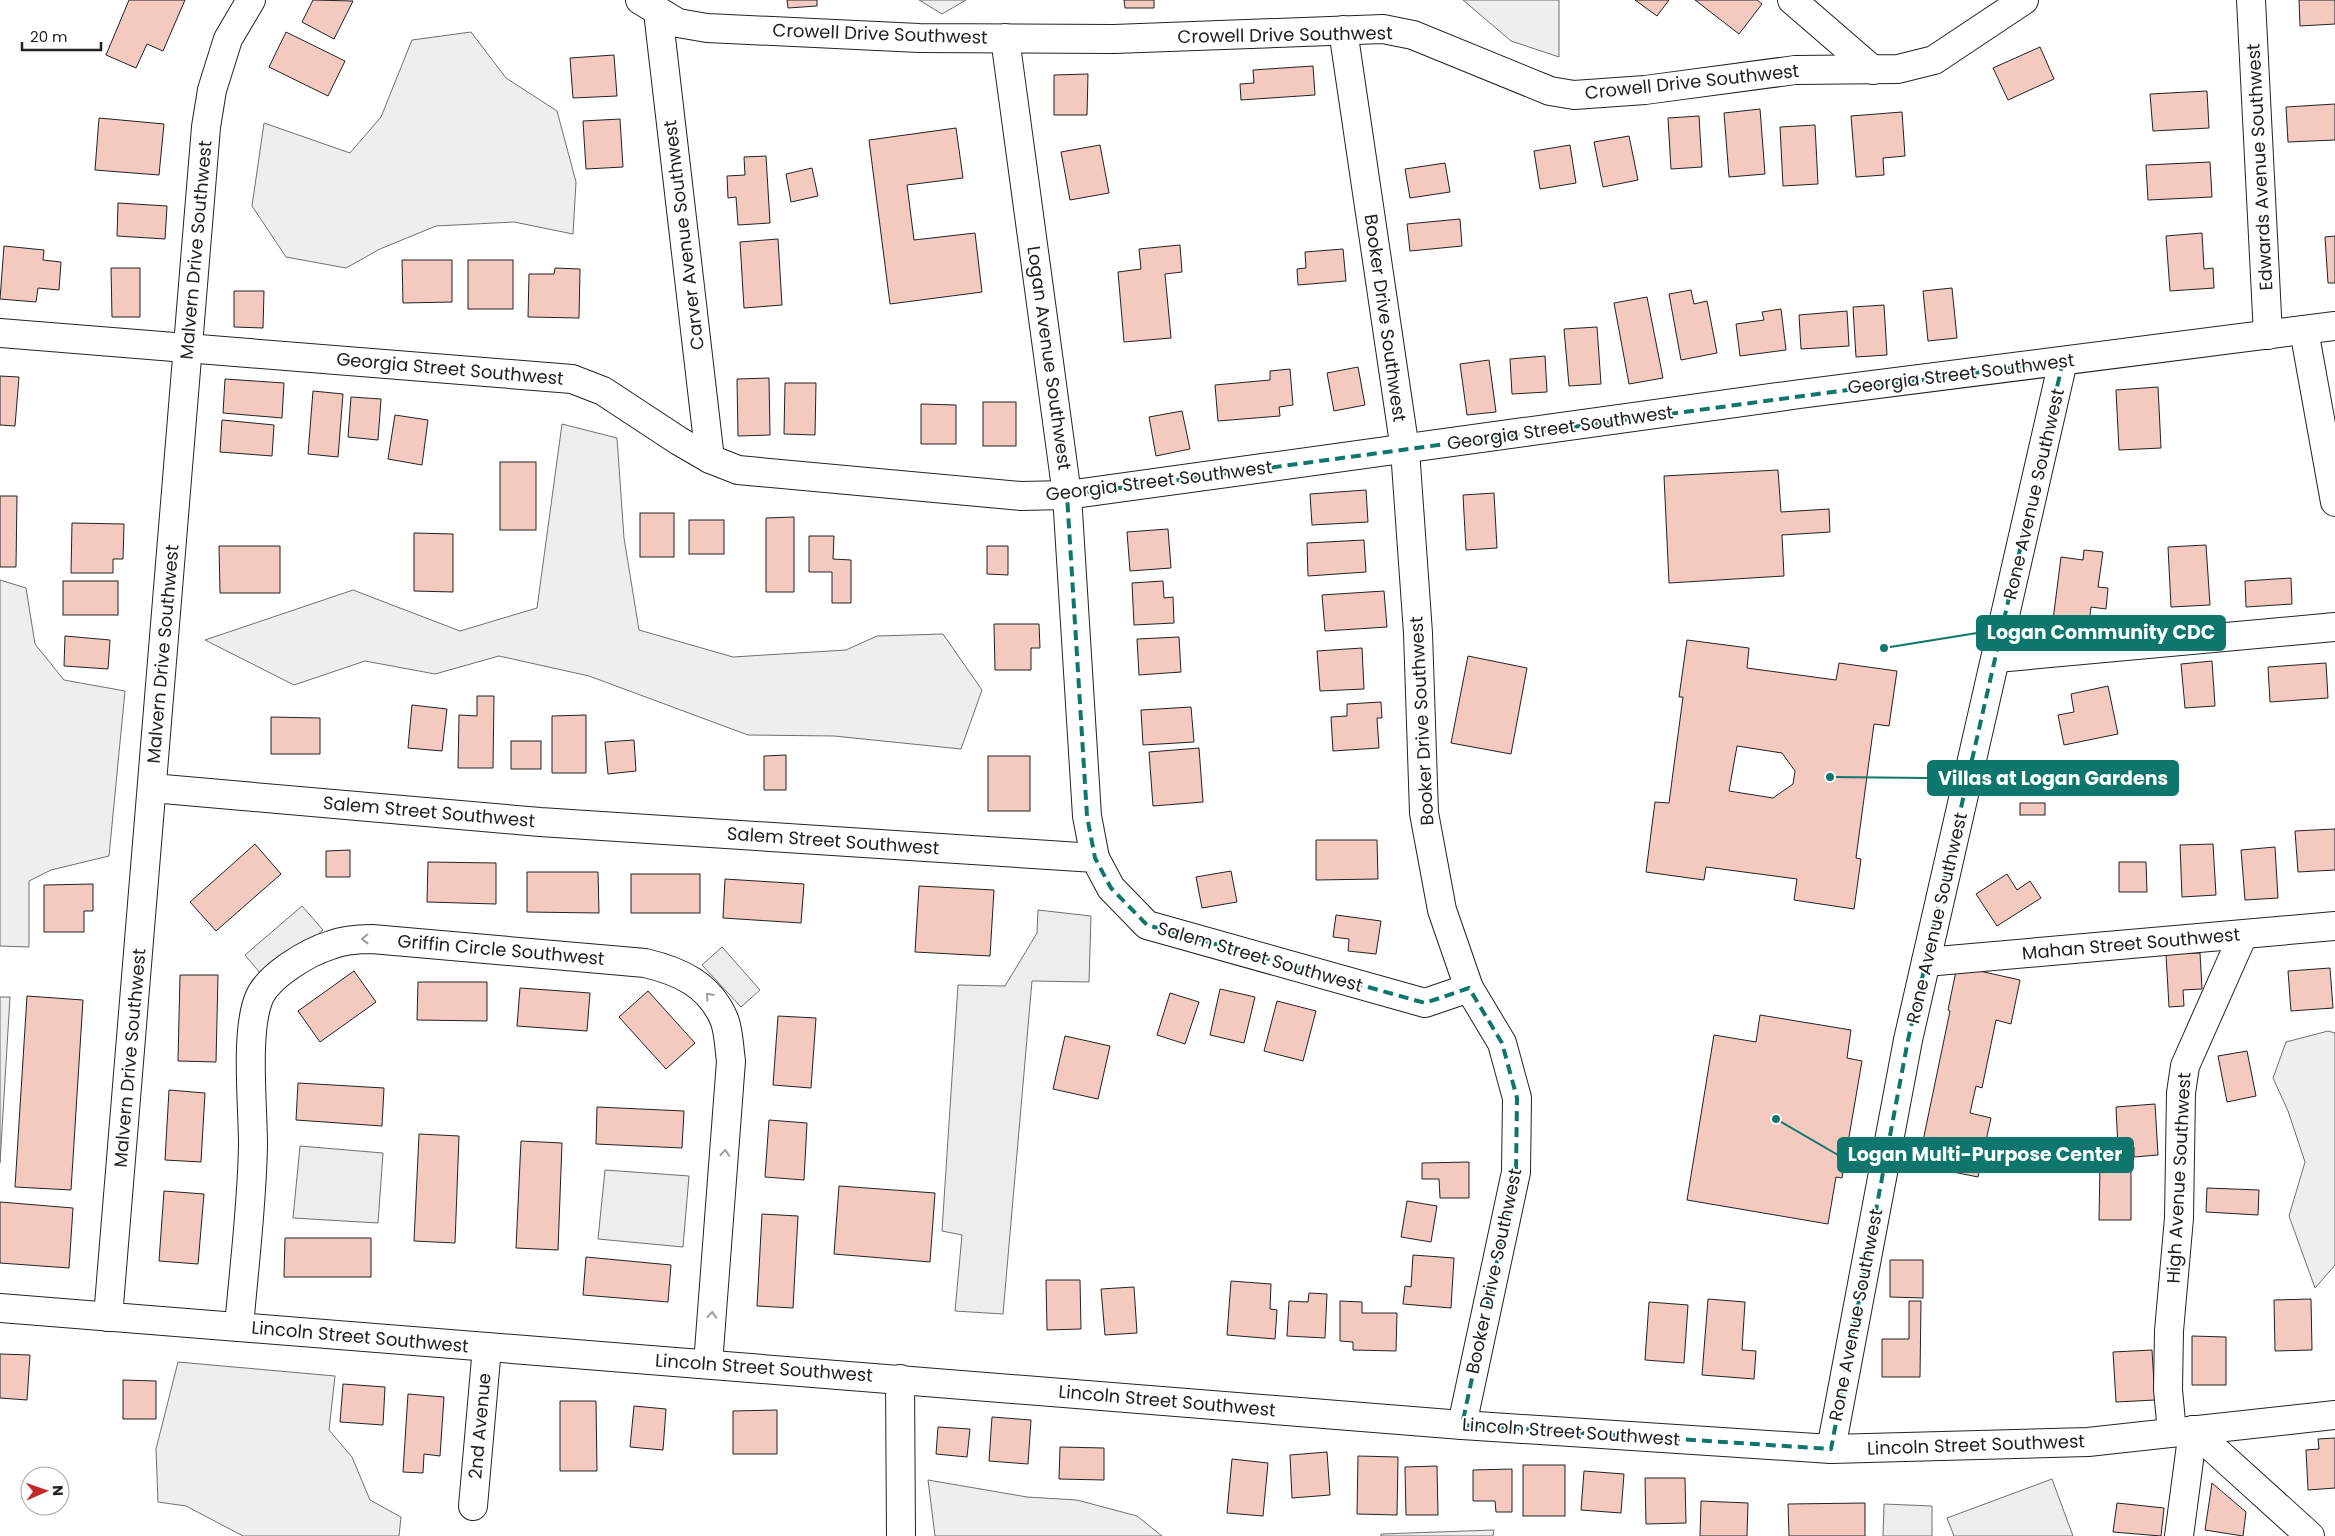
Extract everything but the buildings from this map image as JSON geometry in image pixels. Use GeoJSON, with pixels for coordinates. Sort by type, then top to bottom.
{"type":"FeatureCollection","features":[{"type":"Feature","properties":{"kind":"street","name":"Malvern Drive Southwest"},"geometry":{"type":"LineString","coordinates":[[108,1317],[206,127],[212,90],[228,39],[251,0]]}},
{"type":"Feature","properties":{"kind":"street"},"geometry":{"type":"LineString","coordinates":[[1792,0],[1873,70]]}},
{"type":"Feature","properties":{"kind":"street","name":"Crowell Drive Southwest"},"geometry":{"type":"LineString","coordinates":[[649,6],[678,23],[707,28],[920,38],[1114,39],[1383,29],[1414,35],[1550,91],[1574,95],[1645,90],[1795,70],[1898,69],[1934,60],[2024,0]]}},
{"type":"Feature","properties":{"kind":"street","name":"Edwards Avenue Southwest"},"geometry":{"type":"LineString","coordinates":[[2251,0],[2268,335]]}},
{"type":"Feature","properties":{"kind":"street","name":"Carver Avenue Southwest"},"geometry":{"type":"LineString","coordinates":[[649,6],[710,459]]}},
{"type":"Feature","properties":{"kind":"street","name":"Booker Drive Southwest"},"geometry":{"type":"LineString","coordinates":[[1343,30],[1405,450],[1418,633],[1424,812],[1442,910],[1469,988],[1502,1043],[1517,1098],[1516,1172],[1462,1425]]}},
{"type":"Feature","properties":{"kind":"street","name":"Logan Avenue Southwest"},"geometry":{"type":"LineString","coordinates":[[1005,38],[1067,495],[1087,816],[1095,858]]}},
{"type":"Feature","properties":{"kind":"street","name":"Georgia Street Southwest"},"geometry":{"type":"LineString","coordinates":[[0,333],[187,346],[572,379],[603,391],[679,442],[710,459],[738,470],[1021,496],[1067,495],[1405,450],[1800,394],[2335,326]]}},
{"type":"Feature","properties":{"kind":"street"},"geometry":{"type":"LineString","coordinates":[[2304,330],[2335,502]]}},
{"type":"Feature","properties":{"kind":"street","name":"Rone Avenue Southwest"},"geometry":{"type":"LineString","coordinates":[[1830,1449],[1908,1040],[1997,658],[2063,361]]}},
{"type":"Feature","properties":{"kind":"street"},"geometry":{"type":"LineString","coordinates":[[1997,658],[2335,627]]}},
{"type":"Feature","properties":{"kind":"street","name":"Salem Street Southwest"},"geometry":{"type":"LineString","coordinates":[[152,788],[540,822],[1095,858],[1111,888],[1147,925],[1425,1003],[1469,988]]}},
{"type":"Feature","properties":{"kind":"street","name":"Mahan Street Southwest"},"geometry":{"type":"LineString","coordinates":[[1926,962],[2335,926]]}},
{"type":"Feature","properties":{"kind":"street","name":"High Avenue Southwest"},"geometry":{"type":"LineString","coordinates":[[2179,1536],[2182,1431],[2168,1390],[2169,1331],[2179,1218],[2181,1093],[2185,1066],[2243,935]]}},
{"type":"Feature","properties":{"kind":"street","name":"Griffin Circle Southwest"},"geometry":{"type":"LineString","coordinates":[[239,1327],[253,1147],[253,1023],[260,997],[273,979],[295,963],[329,945],[350,940],[372,939],[645,963],[671,969],[695,980],[714,1002],[724,1020],[732,1061],[708,1364]]}},
{"type":"Feature","properties":{"kind":"street","name":"Lincoln Street Southwest"},"geometry":{"type":"LineString","coordinates":[[0,1308],[1462,1425],[1830,1449],[2088,1442],[2335,1414]]}},
{"type":"Feature","properties":{"kind":"street","name":"2nd Avenue"},"geometry":{"type":"LineString","coordinates":[[473,1506],[487,1347]]}},
{"type":"Feature","properties":{"kind":"street"},"geometry":{"type":"LineString","coordinates":[[900,1379],[902,1536]]}},
{"type":"Feature","properties":{"kind":"street"},"geometry":{"type":"LineString","coordinates":[[2182,1431],[2310,1536]]}},
{"type":"Feature","properties":{"kind":"highlighted area"},"geometry":{"type":"Polygon","coordinates":[[[2063,361],[1908,1040],[1831,1449],[1462,1425],[1516,1172],[1517,1098],[1502,1043],[1469,988],[1425,1003],[1147,925],[1111,888],[1095,858],[1087,816],[1067,495],[2063,361]]]}},
{"type":"Feature","properties":{"kind":"shaded area"},"geometry":{"type":"Polygon","coordinates":[[[919,0],[966,0],[942,14],[919,0]]]}},
{"type":"Feature","properties":{"kind":"shaded area"},"geometry":{"type":"Polygon","coordinates":[[[1463,0],[1559,0],[1559,57],[1511,41],[1463,0]]]}},
{"type":"Feature","properties":{"kind":"shaded area"},"geometry":{"type":"Polygon","coordinates":[[[471,32],[506,78],[557,111],[576,182],[573,234],[514,222],[436,226],[380,249],[346,268],[286,257],[252,206],[264,123],[350,153],[381,117],[412,40],[471,32]]]}},
{"type":"Feature","properties":{"kind":"shaded area"},"geometry":{"type":"Polygon","coordinates":[[[562,424],[617,438],[624,538],[639,630],[733,657],[846,650],[877,636],[943,634],[982,690],[961,749],[834,736],[748,735],[589,676],[499,656],[435,674],[365,661],[294,685],[205,640],[353,590],[460,631],[537,608],[562,424]]]}},
{"type":"Feature","properties":{"kind":"shaded area"},"geometry":{"type":"Polygon","coordinates":[[[0,580],[26,588],[35,644],[64,680],[125,691],[109,856],[51,870],[29,881],[29,947],[0,946],[0,580]]]}},
{"type":"Feature","properties":{"kind":"shaded area"},"geometry":{"type":"Polygon","coordinates":[[[302,906],[323,930],[265,979],[245,955],[302,906]]]}},
{"type":"Feature","properties":{"kind":"shaded area"},"geometry":{"type":"Polygon","coordinates":[[[1038,910],[1091,916],[1089,982],[1032,981],[1003,1314],[955,1311],[962,1235],[942,1231],[958,985],[1005,986],[1037,933],[1038,910]]]}},
{"type":"Feature","properties":{"kind":"shaded area"},"geometry":{"type":"Polygon","coordinates":[[[722,947],[760,990],[741,1007],[702,965],[722,947]]]}},
{"type":"Feature","properties":{"kind":"shaded area"},"geometry":{"type":"Polygon","coordinates":[[[0,997],[10,997],[0,1163],[0,997]]]}},
{"type":"Feature","properties":{"kind":"shaded area"},"geometry":{"type":"Polygon","coordinates":[[[2328,1031],[2335,1033],[2335,1265],[2315,1288],[2289,1216],[2305,1162],[2288,1111],[2273,1078],[2286,1042],[2328,1031]]]}},
{"type":"Feature","properties":{"kind":"shaded area"},"geometry":{"type":"Polygon","coordinates":[[[300,1146],[383,1153],[378,1223],[293,1218],[300,1146]]]}},
{"type":"Feature","properties":{"kind":"shaded area"},"geometry":{"type":"Polygon","coordinates":[[[605,1170],[689,1176],[683,1247],[598,1239],[605,1170]]]}},
{"type":"Feature","properties":{"kind":"shaded area"},"geometry":{"type":"Polygon","coordinates":[[[178,1362],[335,1376],[329,1430],[352,1457],[370,1500],[401,1517],[399,1536],[243,1536],[186,1506],[158,1502],[156,1449],[178,1362]]]}},
{"type":"Feature","properties":{"kind":"shaded area"},"geometry":{"type":"Polygon","coordinates":[[[2052,1479],[2073,1536],[1954,1536],[1947,1518],[2052,1479]]]}},
{"type":"Feature","properties":{"kind":"shaded area"},"geometry":{"type":"Polygon","coordinates":[[[928,1480],[1027,1497],[1077,1500],[1137,1516],[1162,1536],[935,1536],[928,1480]]]}},
{"type":"Feature","properties":{"kind":"shaded area"},"geometry":{"type":"Polygon","coordinates":[[[1884,1504],[1932,1506],[1932,1536],[1883,1536],[1884,1504]]]}},
{"type":"Feature","properties":{"kind":"shaded area"},"geometry":{"type":"Polygon","coordinates":[[[1494,1530],[1493,1536],[1381,1536],[1381,1534],[1494,1530]]]}},
{"type":"Feature","properties":{"kind":"place","name":"Logan Community CDC"},"geometry":{"type":"Point","coordinates":[1884,648]}},
{"type":"Feature","properties":{"kind":"place","name":"Villas at Logan Gardens"},"geometry":{"type":"Point","coordinates":[1830,777]}},
{"type":"Feature","properties":{"kind":"place","name":"Logan Multi-Purpose Center"},"geometry":{"type":"Point","coordinates":[1776,1119]}}]}
